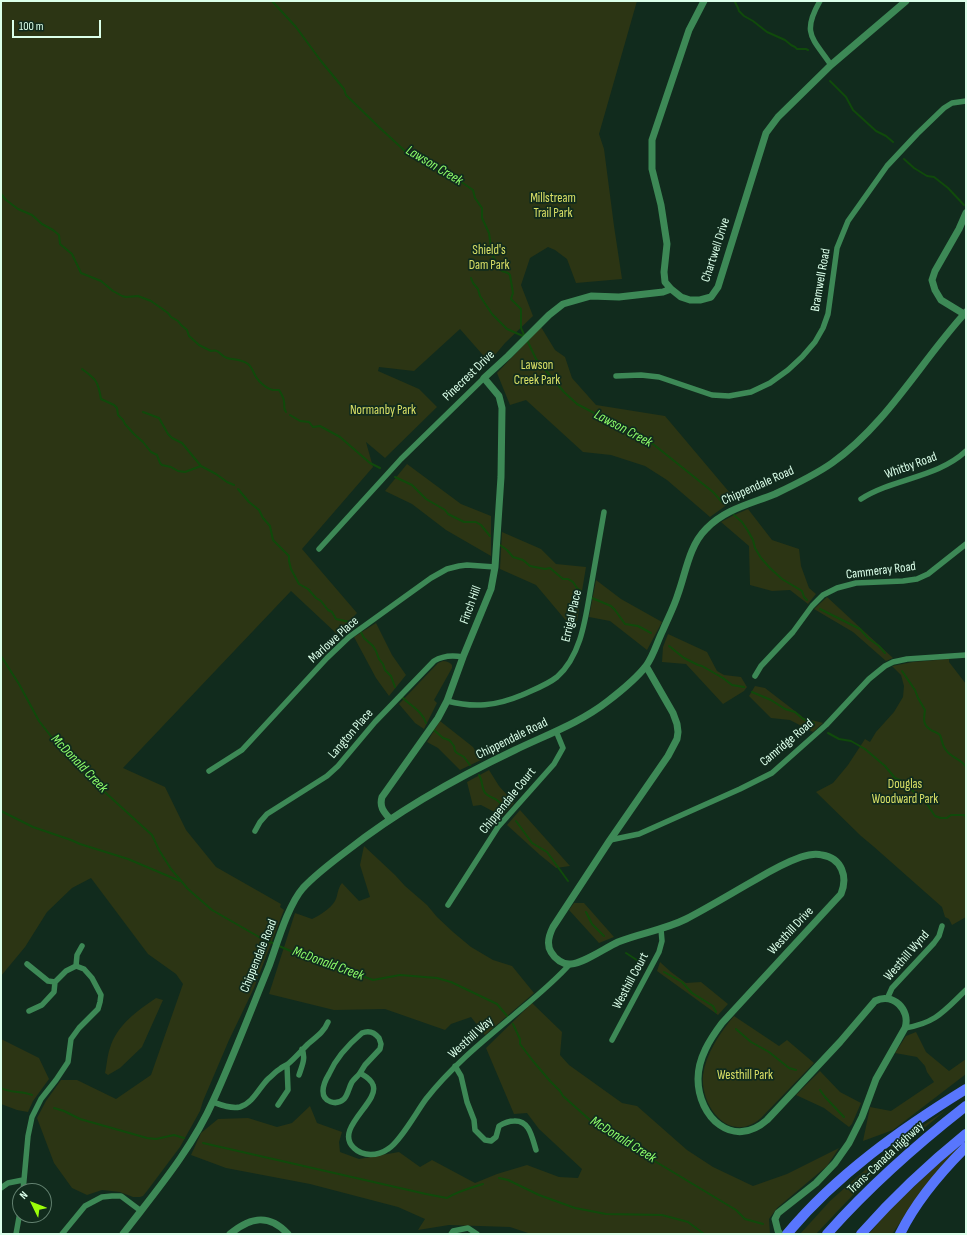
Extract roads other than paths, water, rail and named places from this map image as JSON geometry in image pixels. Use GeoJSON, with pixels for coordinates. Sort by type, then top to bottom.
{"type":"FeatureCollection","features":[{"type":"Feature","properties":{"kind":"highway"},"geometry":{"type":"LineString","coordinates":[[787,1234],[826,1193],[859,1164],[920,1119],[966,1089]]}},
{"type":"Feature","properties":{"kind":"highway","name":"Trans-Canada Highway"},"geometry":{"type":"LineString","coordinates":[[827,1234],[861,1198],[900,1161],[928,1136],[966,1106]]}},
{"type":"Feature","properties":{"kind":"highway"},"geometry":{"type":"LineString","coordinates":[[861,1234],[920,1173],[966,1134]]}},
{"type":"Feature","properties":{"kind":"highway"},"geometry":{"type":"LineString","coordinates":[[896,1234],[937,1179],[966,1147]]}},
{"type":"Feature","properties":{"kind":"highway"},"geometry":{"type":"LineString","coordinates":[[900,1234],[914,1208]]}},
{"type":"Feature","properties":{"kind":"street"},"geometry":{"type":"LineString","coordinates":[[671,289],[665,282],[664,272],[667,244],[661,205],[652,169],[652,140],[689,30],[704,1]]}},
{"type":"Feature","properties":{"kind":"street"},"geometry":{"type":"LineString","coordinates":[[820,1],[814,12],[809,29],[814,42],[831,65]]}},
{"type":"Feature","properties":{"kind":"street","name":"Chartwell Drive"},"geometry":{"type":"LineString","coordinates":[[671,289],[681,297],[690,300],[700,300],[711,297],[718,287],[766,133],[778,117],[831,65],[906,1]]}},
{"type":"Feature","properties":{"kind":"street","name":"Bramwell Road"},"geometry":{"type":"LineString","coordinates":[[616,376],[641,375],[659,377],[712,395],[729,396],[751,392],[770,383],[788,370],[811,347],[823,328],[828,314],[837,248],[848,221],[887,166],[917,134],[944,108],[952,103],[966,101]]}},
{"type":"Feature","properties":{"kind":"street"},"geometry":{"type":"LineString","coordinates":[[965,313],[941,300],[935,290],[932,280],[935,271],[966,214]]}},
{"type":"Feature","properties":{"kind":"street","name":"Pinecrest Drive"},"geometry":{"type":"LineString","coordinates":[[319,549],[401,459],[508,356],[549,314],[563,304],[591,296],[619,297],[663,292],[671,289]]}},
{"type":"Feature","properties":{"kind":"street","name":"Chippendale Road"},"geometry":{"type":"LineString","coordinates":[[123,1234],[171,1172],[193,1138],[213,1102],[289,912],[299,893],[314,877],[390,819],[451,782],[556,731],[606,703],[646,666],[677,598],[697,539],[706,528],[734,508],[776,493],[832,464],[855,445],[877,423],[965,313]]}},
{"type":"Feature","properties":{"kind":"street","name":"Finch Hill"},"geometry":{"type":"LineString","coordinates":[[390,819],[381,807],[380,803],[382,797],[438,718],[447,701],[491,589],[495,568],[501,477],[502,408],[499,396],[484,378]]}},
{"type":"Feature","properties":{"kind":"street","name":"Whitby Road"},"geometry":{"type":"LineString","coordinates":[[861,499],[873,491],[944,467],[966,451]]}},
{"type":"Feature","properties":{"kind":"street","name":"Errigal Place"},"geometry":{"type":"LineString","coordinates":[[447,701],[466,705],[494,704],[508,700],[557,677],[572,659],[579,642],[604,512]]}},
{"type":"Feature","properties":{"kind":"street","name":"Cammeray Road"},"geometry":{"type":"LineString","coordinates":[[755,676],[761,666],[792,632],[812,606],[824,595],[837,588],[856,583],[917,579],[928,574],[966,544]]}},
{"type":"Feature","properties":{"kind":"street","name":"Marlowe Place"},"geometry":{"type":"LineString","coordinates":[[209,771],[242,750],[327,658],[344,642],[431,578],[447,569],[459,566],[467,565],[495,568]]}},
{"type":"Feature","properties":{"kind":"street","name":"Camridge Road"},"geometry":{"type":"LineString","coordinates":[[610,840],[639,834],[740,789],[772,773],[826,725],[874,674],[885,666],[893,662],[907,659],[966,655]]}},
{"type":"Feature","properties":{"kind":"street","name":"Langton Place"},"geometry":{"type":"LineString","coordinates":[[255,831],[267,814],[327,776],[338,766],[375,722],[434,662],[439,658],[454,656],[463,657]]}},
{"type":"Feature","properties":{"kind":"street"},"geometry":{"type":"LineString","coordinates":[[570,964],[560,962],[551,952],[548,945],[548,938],[553,927],[610,840],[668,756],[677,739],[678,732],[675,719],[646,666]]}},
{"type":"Feature","properties":{"kind":"street","name":"Chippendale Court"},"geometry":{"type":"LineString","coordinates":[[448,904],[498,827],[554,764],[563,748],[556,731]]}},
{"type":"Feature","properties":{"kind":"street","name":"Westhill Drive"},"geometry":{"type":"LineString","coordinates":[[570,964],[579,962],[604,948],[635,936],[661,929],[688,918],[780,865],[813,854],[826,856],[835,860],[842,871],[844,880],[841,894],[730,1013],[711,1038],[703,1055],[698,1078],[702,1101],[713,1120],[730,1131],[739,1132],[747,1131],[761,1125],[835,1047],[872,1005],[879,1000],[887,999]]}},
{"type":"Feature","properties":{"kind":"street","name":"Westhill Wynd"},"geometry":{"type":"LineString","coordinates":[[887,999],[892,988],[939,936],[942,926]]}},
{"type":"Feature","properties":{"kind":"street","name":"Westhill Court"},"geometry":{"type":"LineString","coordinates":[[612,1040],[659,952],[662,941],[661,929]]}},
{"type":"Feature","properties":{"kind":"street"},"geometry":{"type":"LineString","coordinates":[[76,966],[77,955],[82,946]]}},
{"type":"Feature","properties":{"kind":"street"},"geometry":{"type":"LineString","coordinates":[[27,964],[48,981],[55,982]]}},
{"type":"Feature","properties":{"kind":"street","name":"Westhill Way"},"geometry":{"type":"LineString","coordinates":[[360,1073],[372,1081],[374,1091],[348,1135],[350,1143],[355,1149],[363,1153],[376,1154],[394,1145],[419,1108],[455,1066],[550,985],[570,964]]}},
{"type":"Feature","properties":{"kind":"street"},"geometry":{"type":"LineString","coordinates":[[1,1188],[8,1183],[23,1180],[28,1136],[32,1117],[41,1099],[68,1062],[71,1039],[79,1028],[98,1009],[101,995],[92,978],[84,969],[76,966],[66,971],[55,982],[54,992],[42,1005],[29,1011]]}},
{"type":"Feature","properties":{"kind":"street"},"geometry":{"type":"LineString","coordinates":[[905,1028],[919,1026],[942,1014],[966,990]]}},
{"type":"Feature","properties":{"kind":"street"},"geometry":{"type":"LineString","coordinates":[[780,1234],[775,1219],[778,1213],[816,1183],[835,1163],[849,1143],[862,1117],[882,1067],[905,1028],[907,1020],[903,1008],[897,1003],[887,999]]}},
{"type":"Feature","properties":{"kind":"street"},"geometry":{"type":"LineString","coordinates":[[213,1102],[227,1107],[246,1104],[263,1084],[279,1069],[287,1065],[302,1049],[325,1029],[328,1022]]}},
{"type":"Feature","properties":{"kind":"street"},"geometry":{"type":"LineString","coordinates":[[362,1033],[372,1033],[379,1038],[380,1046],[378,1051],[369,1060],[360,1073],[352,1082],[346,1097],[343,1099],[334,1103],[328,1101],[323,1095],[323,1088],[328,1074],[335,1062],[362,1033]]}},
{"type":"Feature","properties":{"kind":"street"},"geometry":{"type":"LineString","coordinates":[[299,1075],[304,1056],[302,1049]]}},
{"type":"Feature","properties":{"kind":"street"},"geometry":{"type":"LineString","coordinates":[[278,1105],[288,1090],[287,1065]]}},
{"type":"Feature","properties":{"kind":"street"},"geometry":{"type":"LineString","coordinates":[[455,1066],[461,1076],[467,1102],[474,1120],[475,1130],[481,1138],[491,1141],[496,1137],[499,1126],[504,1123],[518,1121],[524,1123],[528,1128],[536,1150]]}},
{"type":"Feature","properties":{"kind":"street"},"geometry":{"type":"LineString","coordinates":[[62,1234],[85,1206],[102,1197],[121,1196],[141,1211]]}},
{"type":"Feature","properties":{"kind":"street"},"geometry":{"type":"LineString","coordinates":[[230,1234],[247,1222],[259,1219],[270,1220],[282,1226],[288,1234]]}},
{"type":"Feature","properties":{"kind":"street"},"geometry":{"type":"LineString","coordinates":[[16,1234],[18,1223]]}},
{"type":"Feature","properties":{"kind":"street"},"geometry":{"type":"LineString","coordinates":[[451,1234],[453,1231],[468,1228],[477,1234]]}},
{"type":"Feature","properties":{"kind":"waterway","name":"Lawson Creek"},"geometry":{"type":"LineString","coordinates":[[272,1],[296,27],[344,89],[346,95],[380,128],[406,152],[454,177],[473,190],[475,198],[482,208],[482,218],[489,233],[492,254],[499,268],[510,275],[513,293],[511,299],[521,309],[521,328],[525,337]]}},
{"type":"Feature","properties":{"kind":"waterway"},"geometry":{"type":"LineString","coordinates":[[735,2],[739,11],[744,16],[767,32],[785,40],[797,49],[808,50]]}},
{"type":"Feature","properties":{"kind":"waterway"},"geometry":{"type":"LineString","coordinates":[[830,81],[846,97],[853,110],[876,131],[886,136],[893,142]]}},
{"type":"Feature","properties":{"kind":"waterway"},"geometry":{"type":"LineString","coordinates":[[904,159],[914,168],[927,176],[934,177],[948,188],[964,205]]}},
{"type":"Feature","properties":{"kind":"waterway"},"geometry":{"type":"LineString","coordinates":[[1,194],[18,209],[32,215],[42,224],[59,235],[60,244],[72,254],[81,273],[101,281],[122,296],[138,296],[151,301],[178,321],[187,330],[189,336],[199,345],[211,351],[218,352],[227,358],[240,360],[248,364],[257,379],[263,385],[273,390],[279,390],[284,399],[284,408],[286,412]]}},
{"type":"Feature","properties":{"kind":"waterway"},"geometry":{"type":"LineString","coordinates":[[471,278],[478,289],[480,296],[492,314],[507,329],[523,336]]}},
{"type":"Feature","properties":{"kind":"waterway","name":"Lawson Creek"},"geometry":{"type":"LineString","coordinates":[[527,340],[536,359],[564,392],[577,404],[653,444],[713,492],[723,503]]}},
{"type":"Feature","properties":{"kind":"waterway"},"geometry":{"type":"LineString","coordinates":[[82,369],[96,381],[101,399],[117,408],[118,415],[125,424],[151,452],[157,455],[162,465],[185,472],[201,466]]}},
{"type":"Feature","properties":{"kind":"waterway"},"geometry":{"type":"LineString","coordinates":[[143,412],[159,418],[168,434],[172,438],[182,443],[201,466],[234,485]]}},
{"type":"Feature","properties":{"kind":"waterway"},"geometry":{"type":"LineString","coordinates":[[290,415],[300,421],[309,422],[313,427],[320,426],[340,437],[370,463],[380,468]]}},
{"type":"Feature","properties":{"kind":"waterway"},"geometry":{"type":"LineString","coordinates":[[395,477],[412,485],[426,499],[445,510],[448,514],[464,522],[476,522],[481,525],[490,536]]}},
{"type":"Feature","properties":{"kind":"waterway"},"geometry":{"type":"LineString","coordinates":[[238,489],[249,502],[259,510],[263,518],[270,526],[273,540],[289,556],[291,569],[299,584],[308,589],[321,601],[328,610],[332,612],[336,619],[350,622]]}},
{"type":"Feature","properties":{"kind":"waterway","name":"Lawson Creek"},"geometry":{"type":"LineString","coordinates":[[734,515],[742,522],[748,531],[761,558],[782,579],[802,591],[807,600]]}},
{"type":"Feature","properties":{"kind":"waterway"},"geometry":{"type":"LineString","coordinates":[[500,545],[513,557],[523,560],[530,566],[545,569],[550,568],[563,579],[568,579],[573,582],[581,591]]}},
{"type":"Feature","properties":{"kind":"waterway"},"geometry":{"type":"LineString","coordinates":[[592,598],[611,606],[625,624],[638,626],[651,633]]}},
{"type":"Feature","properties":{"kind":"waterway","name":"Lawson Creek"},"geometry":{"type":"LineString","coordinates":[[820,609],[860,629],[885,653]]}},
{"type":"Feature","properties":{"kind":"waterway"},"geometry":{"type":"LineString","coordinates":[[361,632],[364,638],[373,646],[385,670],[391,676],[395,687]]}},
{"type":"Feature","properties":{"kind":"waterway"},"geometry":{"type":"LineString","coordinates":[[669,646],[684,658],[702,666],[732,685],[744,687]]}},
{"type":"Feature","properties":{"kind":"waterway","name":"McDonald Creek"},"geometry":{"type":"LineString","coordinates":[[1,656],[19,684],[39,721],[61,749],[152,835],[159,850],[171,869],[188,889],[212,910],[259,937],[275,944]]}},
{"type":"Feature","properties":{"kind":"waterway","name":"Lawson Creek"},"geometry":{"type":"LineString","coordinates":[[902,671],[915,690],[925,710],[924,721],[926,726],[940,735],[944,747],[948,753],[962,762],[966,767]]}},
{"type":"Feature","properties":{"kind":"waterway"},"geometry":{"type":"LineString","coordinates":[[752,692],[771,700],[785,709],[795,712],[803,719],[814,723]]}},
{"type":"Feature","properties":{"kind":"waterway"},"geometry":{"type":"LineString","coordinates":[[403,698],[420,712],[426,723]]}},
{"type":"Feature","properties":{"kind":"waterway"},"geometry":{"type":"LineString","coordinates":[[434,730],[443,738],[449,740],[454,746],[455,751],[464,757],[470,765]]}},
{"type":"Feature","properties":{"kind":"waterway"},"geometry":{"type":"LineString","coordinates":[[828,733],[839,739],[851,741],[865,749],[885,766],[895,778],[909,784],[912,790],[927,804],[935,816],[947,818],[951,815],[964,815],[966,817]]}},
{"type":"Feature","properties":{"kind":"waterway"},"geometry":{"type":"LineString","coordinates":[[479,775],[485,793],[498,801],[504,808]]}},
{"type":"Feature","properties":{"kind":"waterway","name":"McDonald Creek"},"geometry":{"type":"LineString","coordinates":[[1,811],[33,827],[128,859],[180,881]]}},
{"type":"Feature","properties":{"kind":"waterway"},"geometry":{"type":"LineString","coordinates":[[516,821],[532,843],[547,852],[568,881]]}},
{"type":"Feature","properties":{"kind":"waterway"},"geometry":{"type":"LineString","coordinates":[[586,912],[592,924],[604,936]]}},
{"type":"Feature","properties":{"kind":"waterway","name":"McDonald Creek"},"geometry":{"type":"LineString","coordinates":[[279,946],[293,952],[316,958],[334,969],[348,971],[373,980],[400,975],[437,978],[451,982],[497,1004],[508,1017]]}},
{"type":"Feature","properties":{"kind":"waterway"},"geometry":{"type":"LineString","coordinates":[[626,953],[643,964]]}},
{"type":"Feature","properties":{"kind":"waterway"},"geometry":{"type":"LineString","coordinates":[[664,972],[682,982],[692,993],[713,1006],[716,1012]]}},
{"type":"Feature","properties":{"kind":"waterway","name":"McDonald Creek"},"geometry":{"type":"LineString","coordinates":[[513,1024],[520,1039],[520,1044],[533,1061],[563,1096],[590,1120],[611,1132],[628,1145],[736,1210],[745,1219],[763,1224]]}},
{"type":"Feature","properties":{"kind":"waterway"},"geometry":{"type":"LineString","coordinates":[[736,1029],[751,1042],[769,1052],[789,1068],[796,1070]]}},
{"type":"Feature","properties":{"kind":"waterway"},"geometry":{"type":"LineString","coordinates":[[1,1088],[8,1091],[32,1095]]}},
{"type":"Feature","properties":{"kind":"waterway"},"geometry":{"type":"LineString","coordinates":[[820,1090],[844,1117]]}},
{"type":"Feature","properties":{"kind":"waterway"},"geometry":{"type":"LineString","coordinates":[[54,1108],[80,1119],[147,1138],[156,1139],[174,1135],[184,1138]]}},
{"type":"Feature","properties":{"kind":"waterway"},"geometry":{"type":"LineString","coordinates":[[203,1143],[447,1198],[483,1184]]}},
{"type":"Feature","properties":{"kind":"waterway"},"geometry":{"type":"LineString","coordinates":[[499,1178],[508,1180],[539,1195],[575,1208],[606,1214],[662,1215],[688,1222],[704,1234]]}},
{"type":"Feature","properties":{"kind":"park label","name":"Millstream Trail Park"},"geometry":{"type":"Point","coordinates":[553,206]}},
{"type":"Feature","properties":{"kind":"park label","name":"Shield's Dam Park"},"geometry":{"type":"Point","coordinates":[489,258]}},
{"type":"Feature","properties":{"kind":"park label","name":"Lawson Creek Park"},"geometry":{"type":"Point","coordinates":[537,374]}},
{"type":"Feature","properties":{"kind":"park label","name":"Normanby Park"},"geometry":{"type":"Point","coordinates":[383,411]}},
{"type":"Feature","properties":{"kind":"park label","name":"Douglas Woodward Park"},"geometry":{"type":"Point","coordinates":[905,792]}},
{"type":"Feature","properties":{"kind":"park label","name":"Westhill Park"},"geometry":{"type":"Point","coordinates":[745,1076]}}]}
